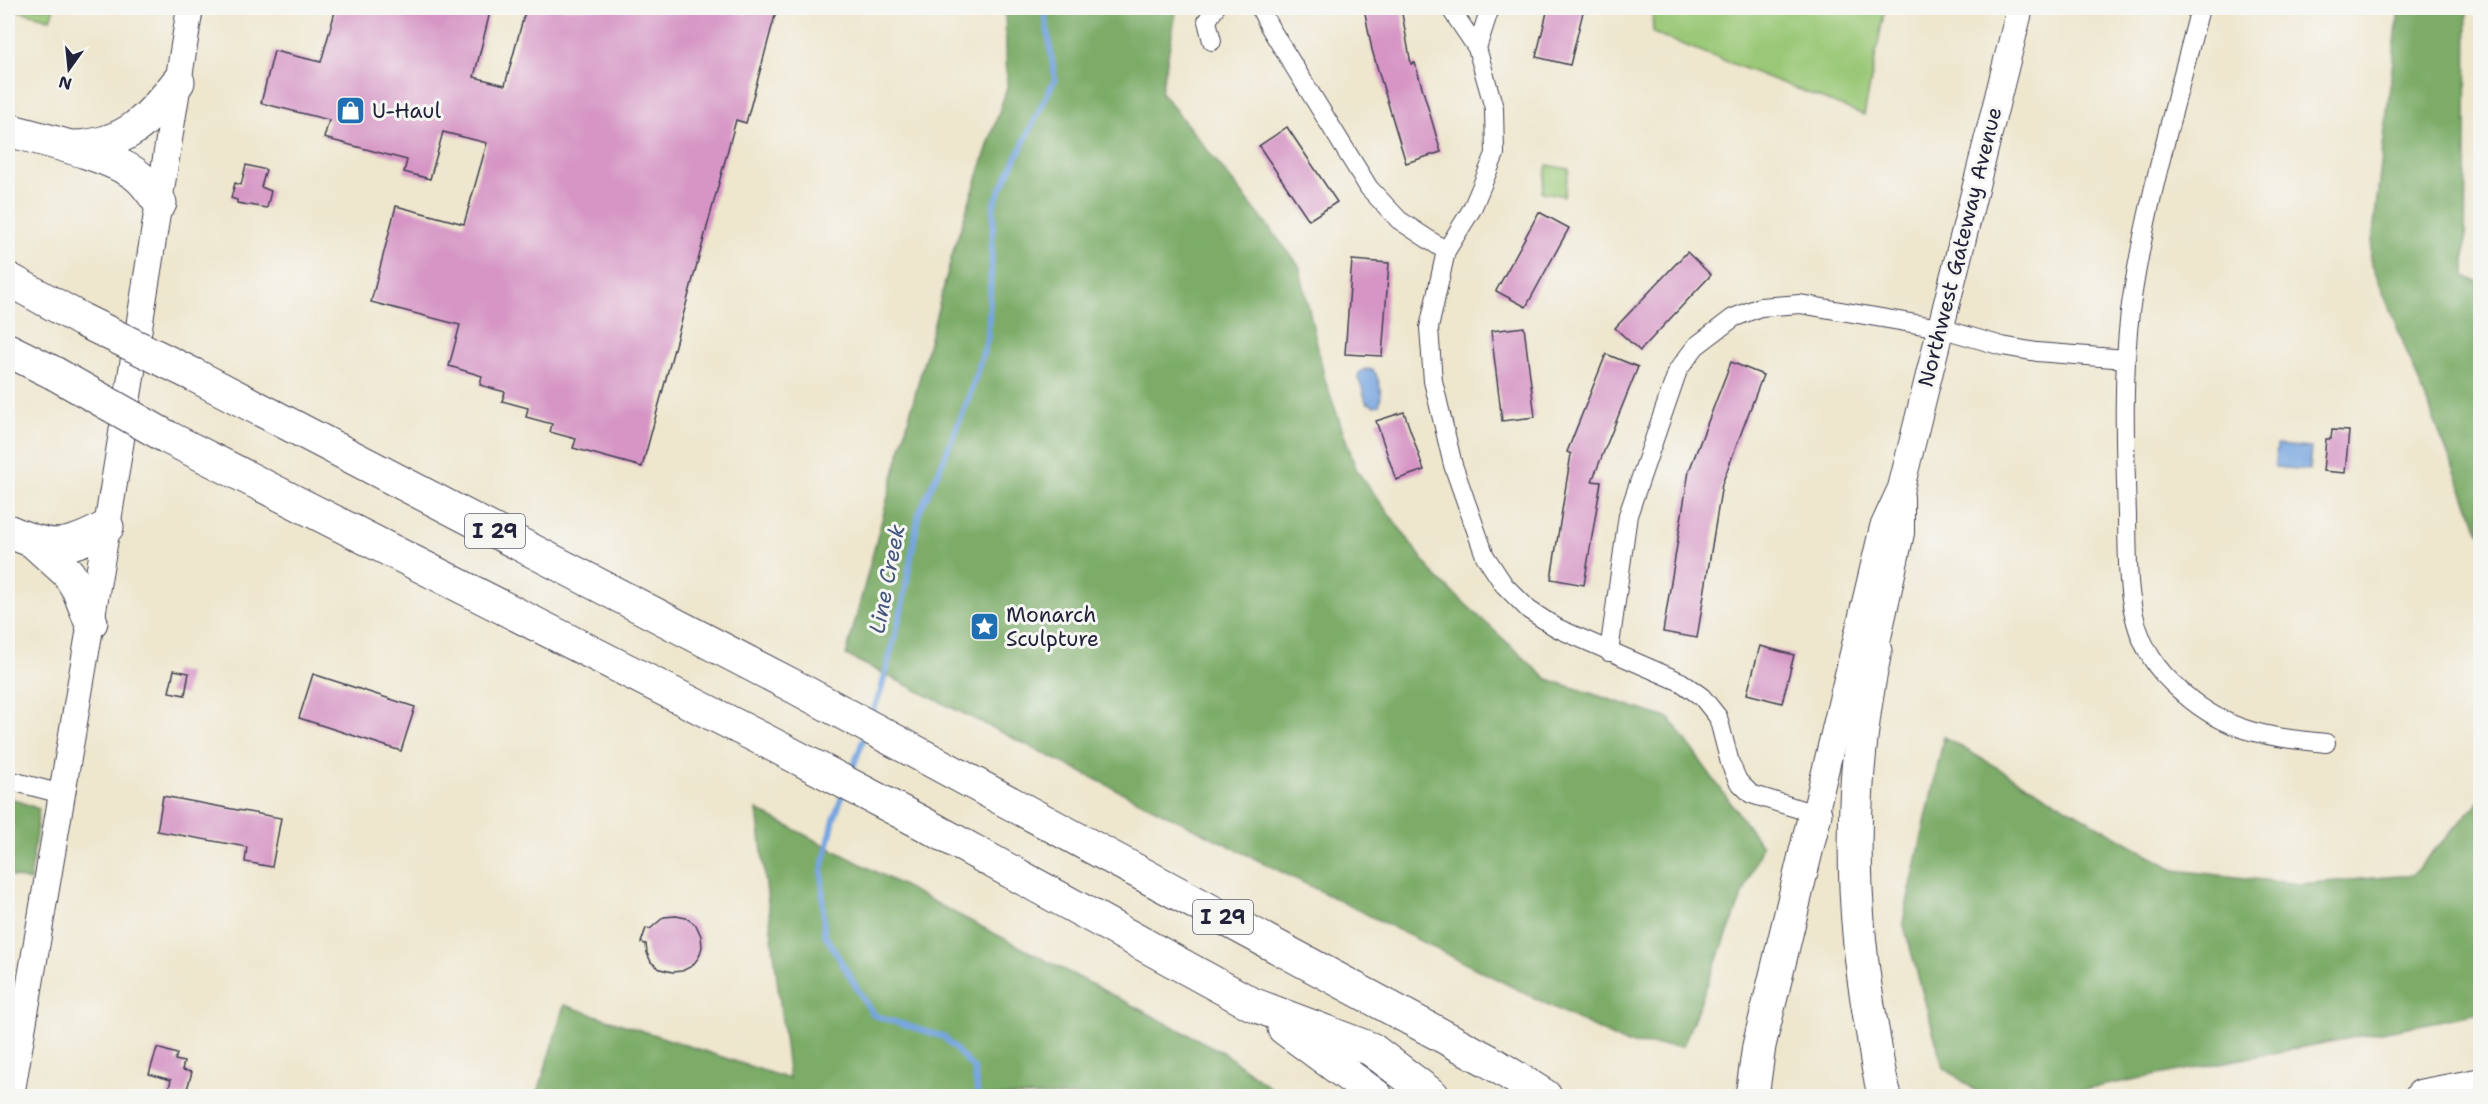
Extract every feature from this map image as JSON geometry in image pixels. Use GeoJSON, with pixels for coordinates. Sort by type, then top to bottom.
{"type":"FeatureCollection","features":[{"type":"Feature","properties":{"kind":"highway"},"geometry":{"type":"LineString","coordinates":[[68,147],[92,146],[112,141],[130,132],[152,115],[178,82]]}},
{"type":"Feature","properties":{"kind":"highway"},"geometry":{"type":"LineString","coordinates":[[8,130],[68,147],[114,164],[139,177],[160,203]]}},
{"type":"Feature","properties":{"kind":"highway","name":"I 29"},"geometry":{"type":"LineString","coordinates":[[8,279],[82,320],[194,375],[795,687],[1489,1061],[1545,1096]]}},
{"type":"Feature","properties":{"kind":"highway"},"geometry":{"type":"LineString","coordinates":[[8,350],[54,373],[167,437],[764,740],[926,825],[1252,1004],[1376,1096]]}},
{"type":"Feature","properties":{"kind":"highway"},"geometry":{"type":"LineString","coordinates":[[21,537],[52,545],[80,542],[107,527]]}},
{"type":"Feature","properties":{"kind":"highway"},"geometry":{"type":"LineString","coordinates":[[21,537],[68,573],[78,589],[91,622]]}},
{"type":"Feature","properties":{"kind":"highway"},"geometry":{"type":"LineString","coordinates":[[1875,651],[1867,692],[1857,801],[1855,896],[1864,987],[1884,1094]]}},
{"type":"Feature","properties":{"kind":"highway"},"geometry":{"type":"LineString","coordinates":[[1752,1096],[1759,1046],[1815,814]]}},
{"type":"Feature","properties":{"kind":"highway"},"geometry":{"type":"LineString","coordinates":[[1252,1004],[1371,1049],[1433,1096]]}},
{"type":"Feature","properties":{"kind":"highway"},"geometry":{"type":"LineString","coordinates":[[1489,1061],[1569,1096]]}},
{"type":"Feature","properties":{"kind":"highway"},"geometry":{"type":"LineString","coordinates":[[2422,1096],[2481,1085]]}},
{"type":"Feature","properties":{"kind":"main road"},"geometry":{"type":"LineString","coordinates":[[11,1096],[107,527],[190,8]]}},
{"type":"Feature","properties":{"kind":"main road","name":"Northwest Gateway Avenue"},"geometry":{"type":"LineString","coordinates":[[1815,814],[1883,527],[1901,488],[2020,8]]}},
{"type":"Feature","properties":{"kind":"main road","name":"Northwest Gateway Avenue"},"geometry":{"type":"LineString","coordinates":[[1875,651],[1901,533],[1901,488]]}},
{"type":"Feature","properties":{"kind":"street"},"geometry":{"type":"LineString","coordinates":[[1212,41],[1207,21],[1215,8]]}},
{"type":"Feature","properties":{"kind":"street"},"geometry":{"type":"LineString","coordinates":[[1260,8],[1369,188],[1399,220],[1446,251]]}},
{"type":"Feature","properties":{"kind":"street"},"geometry":{"type":"LineString","coordinates":[[1450,8],[1477,48],[1494,108],[1495,154],[1472,209],[1446,251],[1429,328],[1433,381],[1453,465],[1485,556],[1504,585],[1529,610],[1557,628],[1681,682],[1702,697],[1718,717],[1730,763],[1738,781],[1751,794],[1815,814]]}},
{"type":"Feature","properties":{"kind":"street"},"geometry":{"type":"LineString","coordinates":[[1477,48],[1491,8]]}},
{"type":"Feature","properties":{"kind":"street"},"geometry":{"type":"LineString","coordinates":[[2200,8],[2143,236],[2130,312],[2126,359],[2124,444],[2130,589],[2140,635],[2151,657],[2178,689],[2209,714],[2248,732],[2326,743]]}},
{"type":"Feature","properties":{"kind":"street"},"geometry":{"type":"LineString","coordinates":[[1609,652],[1628,515],[1678,370],[1696,346],[1733,318],[1760,307],[1800,304],[1940,328],[2002,346],[2126,359]]}},
{"type":"Feature","properties":{"kind":"street"},"geometry":{"type":"LineString","coordinates":[[8,780],[62,794]]}},
{"type":"Feature","properties":{"kind":"green space"},"geometry":{"type":"Polygon","coordinates":[[[17,8],[54,8],[50,19],[16,10],[17,8]]]}},
{"type":"Feature","properties":{"kind":"green space"},"geometry":{"type":"Polygon","coordinates":[[[1005,8],[1177,8],[1161,92],[1299,265],[1325,380],[1357,471],[1436,577],[1547,679],[1670,719],[1762,846],[1683,1046],[1627,1044],[846,655],[954,248],[1007,88],[1005,8]]]}},
{"type":"Feature","properties":{"kind":"green space"},"geometry":{"type":"Polygon","coordinates":[[[1652,8],[1885,8],[1864,115],[1653,33],[1652,8]]]}},
{"type":"Feature","properties":{"kind":"green space"},"geometry":{"type":"Polygon","coordinates":[[[2399,8],[2467,8],[2465,277],[2480,282],[2480,534],[2370,260],[2399,8]]]}},
{"type":"Feature","properties":{"kind":"green space"},"geometry":{"type":"Polygon","coordinates":[[[1547,165],[1569,169],[1564,196],[1542,192],[1547,165]]]}},
{"type":"Feature","properties":{"kind":"green space"},"geometry":{"type":"Polygon","coordinates":[[[1944,737],[2175,870],[2299,884],[2412,875],[2480,800],[2480,1013],[2049,1096],[1983,1096],[1943,1067],[1903,922],[1944,737]]]}},
{"type":"Feature","properties":{"kind":"green space"},"geometry":{"type":"Polygon","coordinates":[[[8,797],[39,809],[30,881],[8,875],[8,797]]]}},
{"type":"Feature","properties":{"kind":"green space"},"geometry":{"type":"Polygon","coordinates":[[[757,810],[1224,1053],[1281,1096],[537,1096],[564,1005],[789,1079],[757,810]]]}},
{"type":"Feature","properties":{"kind":"water"},"geometry":{"type":"Polygon","coordinates":[[[1365,369],[1373,370],[1377,377],[1380,387],[1379,405],[1374,406],[1366,402],[1358,379],[1359,373],[1365,369]]]}},
{"type":"Feature","properties":{"kind":"water"},"geometry":{"type":"Polygon","coordinates":[[[2277,445],[2311,448],[2309,470],[2275,467],[2277,445]]]}},
{"type":"Feature","properties":{"kind":"building"},"geometry":{"type":"Polygon","coordinates":[[[336,8],[491,8],[474,77],[505,85],[526,8],[724,8],[747,14],[749,8],[777,8],[746,123],[736,120],[642,467],[573,448],[576,439],[550,432],[552,424],[526,417],[528,408],[502,401],[505,392],[480,385],[482,376],[449,366],[460,325],[371,302],[396,206],[464,224],[487,143],[443,132],[430,179],[404,172],[407,160],[324,138],[329,120],[261,103],[274,51],[321,62],[336,8]]]}},
{"type":"Feature","properties":{"kind":"building"},"geometry":{"type":"Polygon","coordinates":[[[1364,8],[1401,8],[1411,64],[1415,63],[1441,152],[1406,163],[1372,50],[1364,8]]]}},
{"type":"Feature","properties":{"kind":"building"},"geometry":{"type":"Polygon","coordinates":[[[1548,8],[1584,8],[1570,65],[1536,57],[1548,8]]]}},
{"type":"Feature","properties":{"kind":"building"},"geometry":{"type":"Polygon","coordinates":[[[1287,127],[1337,202],[1309,220],[1259,146],[1287,127]]]}},
{"type":"Feature","properties":{"kind":"building"},"geometry":{"type":"Polygon","coordinates":[[[246,165],[266,170],[261,187],[271,191],[267,208],[237,203],[237,200],[231,198],[235,183],[241,185],[246,165]]]}},
{"type":"Feature","properties":{"kind":"building"},"geometry":{"type":"Polygon","coordinates":[[[1539,212],[1569,228],[1526,307],[1496,291],[1539,212]]]}},
{"type":"Feature","properties":{"kind":"building"},"geometry":{"type":"Polygon","coordinates":[[[1687,252],[1711,275],[1640,351],[1615,328],[1687,252]]]}},
{"type":"Feature","properties":{"kind":"building"},"geometry":{"type":"Polygon","coordinates":[[[1352,260],[1389,263],[1382,356],[1345,354],[1352,260]]]}},
{"type":"Feature","properties":{"kind":"building"},"geometry":{"type":"Polygon","coordinates":[[[1524,327],[1535,417],[1502,421],[1491,331],[1524,327]]]}},
{"type":"Feature","properties":{"kind":"building"},"geometry":{"type":"Polygon","coordinates":[[[1606,354],[1638,367],[1592,481],[1601,482],[1584,585],[1551,579],[1571,454],[1567,452],[1606,354]]]}},
{"type":"Feature","properties":{"kind":"building"},"geometry":{"type":"Polygon","coordinates":[[[1731,362],[1763,375],[1722,484],[1697,638],[1663,632],[1689,471],[1731,362]]]}},
{"type":"Feature","properties":{"kind":"building"},"geometry":{"type":"Polygon","coordinates":[[[1404,412],[1424,470],[1396,480],[1376,421],[1404,412]]]}},
{"type":"Feature","properties":{"kind":"building"},"geometry":{"type":"Polygon","coordinates":[[[2332,430],[2349,431],[2345,473],[2323,471],[2326,439],[2331,439],[2332,430]]]}},
{"type":"Feature","properties":{"kind":"building"},"geometry":{"type":"Polygon","coordinates":[[[1760,646],[1794,655],[1782,703],[1747,694],[1760,646]]]}},
{"type":"Feature","properties":{"kind":"building"},"geometry":{"type":"Polygon","coordinates":[[[174,670],[189,673],[185,695],[169,692],[174,670]]]}},
{"type":"Feature","properties":{"kind":"building"},"geometry":{"type":"Polygon","coordinates":[[[313,674],[415,707],[401,751],[299,718],[313,674]]]}},
{"type":"Feature","properties":{"kind":"building"},"geometry":{"type":"Polygon","coordinates":[[[163,796],[281,818],[272,867],[245,862],[247,847],[157,831],[163,796]]]}},
{"type":"Feature","properties":{"kind":"building"},"geometry":{"type":"Polygon","coordinates":[[[664,917],[686,918],[696,925],[701,936],[702,947],[699,957],[692,966],[682,971],[672,972],[660,969],[651,962],[646,944],[641,943],[646,928],[650,929],[664,917]]]}},
{"type":"Feature","properties":{"kind":"building"},"geometry":{"type":"Polygon","coordinates":[[[157,1048],[177,1054],[175,1060],[184,1062],[182,1070],[192,1072],[185,1096],[167,1096],[171,1080],[149,1074],[157,1048]]]}},
{"type":"Feature","properties":{"kind":"waterway","name":"Line Creek"},"geometry":{"type":"LineString","coordinates":[[871,717],[881,690],[902,608],[919,513],[968,400],[988,338],[994,203],[1055,79],[1044,8]]}},
{"type":"Feature","properties":{"kind":"waterway","name":"Line Creek"},"geometry":{"type":"LineString","coordinates":[[851,773],[865,735]]}},
{"type":"Feature","properties":{"kind":"waterway","name":"Line Creek"},"geometry":{"type":"LineString","coordinates":[[843,794],[834,819],[822,870],[824,933],[873,1015],[944,1037],[974,1069],[978,1096]]}},
{"type":"Feature","properties":{"kind":"place","name":"U-Haul"},"geometry":{"type":"Point","coordinates":[351,111]}},
{"type":"Feature","properties":{"kind":"place","name":"Monarch Sculpture"},"geometry":{"type":"Point","coordinates":[985,627]}}]}
